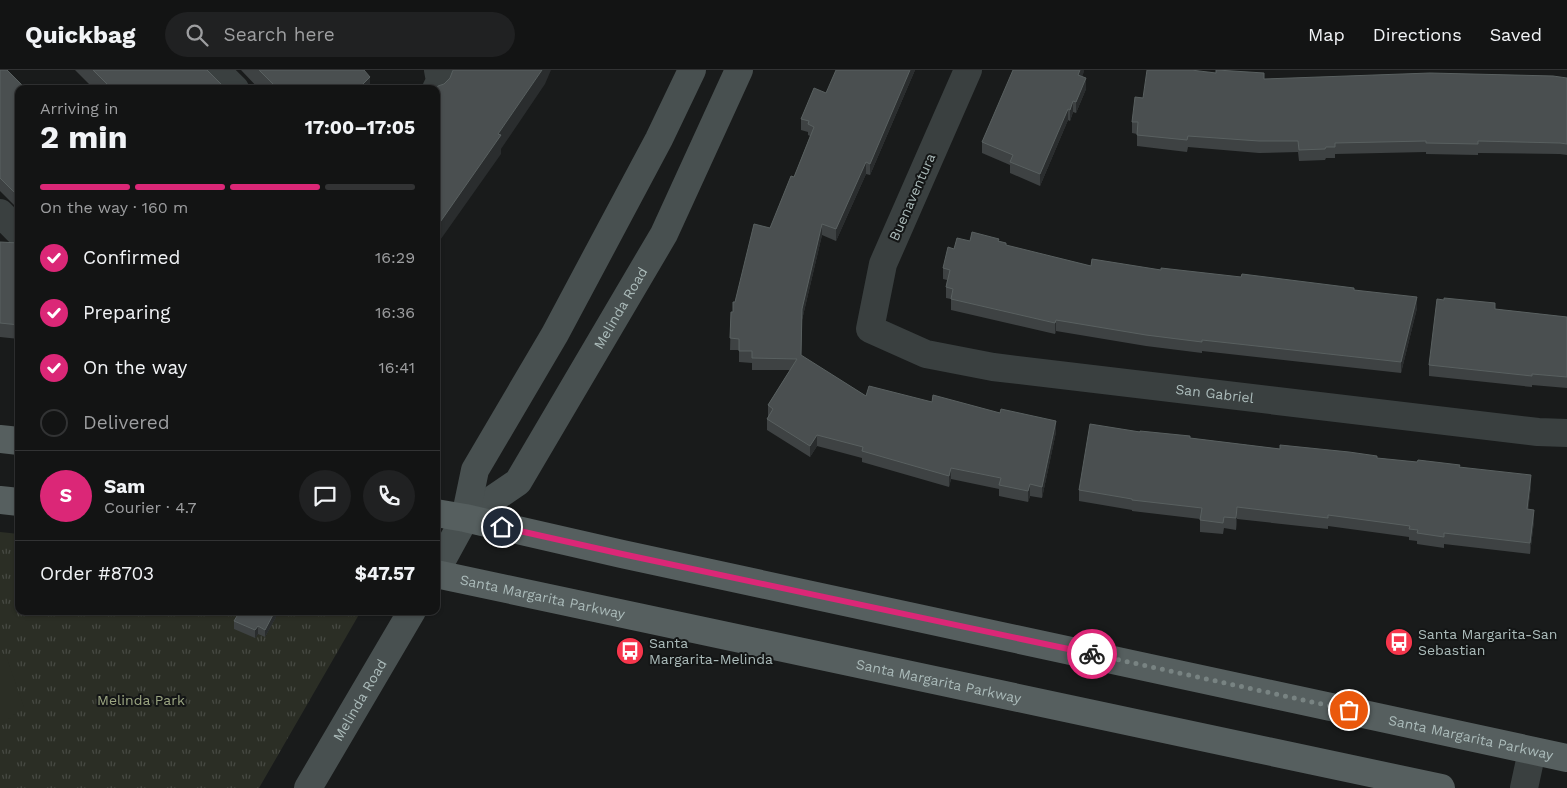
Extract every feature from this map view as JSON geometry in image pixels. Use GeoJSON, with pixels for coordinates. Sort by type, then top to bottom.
{"type":"FeatureCollection","features":[{"type":"Feature","properties":{"kind":"main road","name":"Melinda Road"},"geometry":{"type":"LineString","coordinates":[[440,565],[465,518],[475,470],[555,334],[648,162],[692,70]]}},
{"type":"Feature","properties":{"kind":"main road","name":"Melinda Road"},"geometry":{"type":"LineString","coordinates":[[465,518],[518,482],[664,234],[739,70]]}},
{"type":"Feature","properties":{"kind":"main road"},"geometry":{"type":"LineString","coordinates":[[0,439],[15,441]]}},
{"type":"Feature","properties":{"kind":"main road"},"geometry":{"type":"LineString","coordinates":[[0,500],[15,502]]}},
{"type":"Feature","properties":{"kind":"main road","name":"Santa Margarita Parkway"},"geometry":{"type":"LineString","coordinates":[[440,514],[1567,758]]}},
{"type":"Feature","properties":{"kind":"main road","name":"Santa Margarita Parkway"},"geometry":{"type":"LineString","coordinates":[[440,573],[1441,788]]}},
{"type":"Feature","properties":{"kind":"main road","name":"Melinda Road"},"geometry":{"type":"LineString","coordinates":[[308,788],[410,615]]}},
{"type":"Feature","properties":{"kind":"street"},"geometry":{"type":"LineString","coordinates":[[216,70],[231,85]]}},
{"type":"Feature","properties":{"kind":"street"},"geometry":{"type":"LineString","coordinates":[[438,70],[440,81],[438,85]]}},
{"type":"Feature","properties":{"kind":"street","name":"Buenaventura"},"geometry":{"type":"LineString","coordinates":[[870,329],[883,264],[968,70]]}},
{"type":"Feature","properties":{"kind":"street"},"geometry":{"type":"LineString","coordinates":[[0,213],[15,230]]}},
{"type":"Feature","properties":{"kind":"street"},"geometry":{"type":"LineString","coordinates":[[0,234],[15,234]]}},
{"type":"Feature","properties":{"kind":"street","name":"San Gabriel"},"geometry":{"type":"LineString","coordinates":[[870,329],[926,354],[993,367],[1567,434]]}},
{"type":"Feature","properties":{"kind":"street"},"geometry":{"type":"LineString","coordinates":[[1524,788],[1532,751]]}},
{"type":"Feature","properties":{"kind":"green space","name":"Melinda Park"},"geometry":{"type":"Polygon","coordinates":[[[0,532],[15,534],[15,615],[359,615],[259,788],[0,788],[0,532]]]}},
{"type":"Feature","properties":{"kind":"green space"},"geometry":{"type":"Polygon","coordinates":[[[0,650],[7,659],[24,707],[0,726],[0,650]]]}},
{"type":"Feature","properties":{"kind":"building"},"geometry":{"type":"Polygon","coordinates":[[[0,70],[7,70],[22,85],[15,85],[15,193],[0,178],[0,70]]]}},
{"type":"Feature","properties":{"kind":"building"},"geometry":{"type":"Polygon","coordinates":[[[93,70],[207,70],[222,85],[108,85],[93,70]]]}},
{"type":"Feature","properties":{"kind":"building"},"geometry":{"type":"Polygon","coordinates":[[[259,70],[364,70],[370,77],[362,85],[274,85],[259,70]]]}},
{"type":"Feature","properties":{"kind":"building"},"geometry":{"type":"Polygon","coordinates":[[[453,70],[542,70],[498,134],[501,135],[440,222],[440,85],[450,78],[453,70]]]}},
{"type":"Feature","properties":{"kind":"building"},"geometry":{"type":"Polygon","coordinates":[[[836,70],[910,70],[870,164],[866,162],[836,229],[822,224],[802,309],[801,355],[866,396],[869,386],[932,402],[933,395],[1000,413],[1001,409],[1056,421],[1042,487],[1030,484],[1028,491],[999,485],[1001,478],[951,468],[949,476],[862,451],[863,447],[817,435],[810,446],[767,419],[773,409],[768,405],[797,359],[752,358],[752,351],[739,351],[739,339],[730,338],[731,312],[733,312],[733,302],[735,302],[754,224],[770,228],[791,176],[794,177],[814,127],[808,124],[809,121],[801,119],[814,88],[826,93],[836,70]]]}},
{"type":"Feature","properties":{"kind":"building"},"geometry":{"type":"Polygon","coordinates":[[[1013,70],[1080,70],[1078,75],[1086,78],[1076,102],[1073,101],[1070,110],[1068,109],[1040,174],[1010,162],[1013,155],[982,142],[1013,70]]]}},
{"type":"Feature","properties":{"kind":"building"},"geometry":{"type":"Polygon","coordinates":[[[1147,70],[1191,70],[1216,73],[1217,70],[1264,73],[1264,79],[1430,73],[1567,78],[1567,144],[1478,141],[1478,144],[1426,143],[1426,141],[1335,143],[1335,147],[1326,147],[1325,149],[1299,150],[1298,141],[1259,141],[1188,136],[1187,140],[1137,135],[1138,122],[1132,122],[1135,97],[1143,98],[1147,70]]]}},
{"type":"Feature","properties":{"kind":"building"},"geometry":{"type":"Polygon","coordinates":[[[972,232],[999,239],[998,241],[1006,243],[1006,245],[1091,266],[1092,259],[1161,270],[1161,268],[1241,277],[1242,274],[1417,297],[1401,362],[1202,340],[1202,342],[1056,320],[1055,323],[951,299],[953,289],[946,287],[950,270],[943,268],[948,247],[954,249],[957,238],[970,241],[972,232]]]}},
{"type":"Feature","properties":{"kind":"building"},"geometry":{"type":"Polygon","coordinates":[[[0,242],[15,243],[15,325],[0,323],[0,242]]]}},
{"type":"Feature","properties":{"kind":"building"},"geometry":{"type":"Polygon","coordinates":[[[1444,298],[1495,303],[1495,309],[1567,317],[1567,377],[1532,374],[1532,376],[1429,365],[1437,299],[1444,300],[1444,298]]]}},
{"type":"Feature","properties":{"kind":"building"},"geometry":{"type":"Polygon","coordinates":[[[1090,424],[1280,449],[1280,445],[1349,452],[1377,456],[1377,458],[1417,462],[1418,460],[1460,465],[1459,467],[1531,475],[1527,509],[1534,510],[1530,543],[1444,533],[1444,537],[1417,533],[1418,530],[1409,529],[1410,526],[1328,515],[1328,518],[1237,507],[1236,518],[1224,517],[1223,523],[1200,520],[1202,508],[1132,500],[1079,490],[1090,424]]]}},
{"type":"Feature","properties":{"kind":"building"},"geometry":{"type":"Polygon","coordinates":[[[238,615],[273,615],[265,630],[258,626],[255,630],[234,621],[238,615]]]}},
{"type":"Feature","properties":{"kind":"way so far"},"geometry":{"type":"LineString","coordinates":[[1092,654],[1349,710]]}},
{"type":"Feature","properties":{"kind":"place","name":"Santa Margarita-San Sebastian"},"geometry":{"type":"Point","coordinates":[1399,642]}},
{"type":"Feature","properties":{"kind":"place","name":"Santa Margarita-Melinda"},"geometry":{"type":"Point","coordinates":[630,651]}},
{"type":"Feature","properties":{"kind":"route"},"geometry":{"type":"LineString","coordinates":[[502,527],[1092,654]]}}]}
